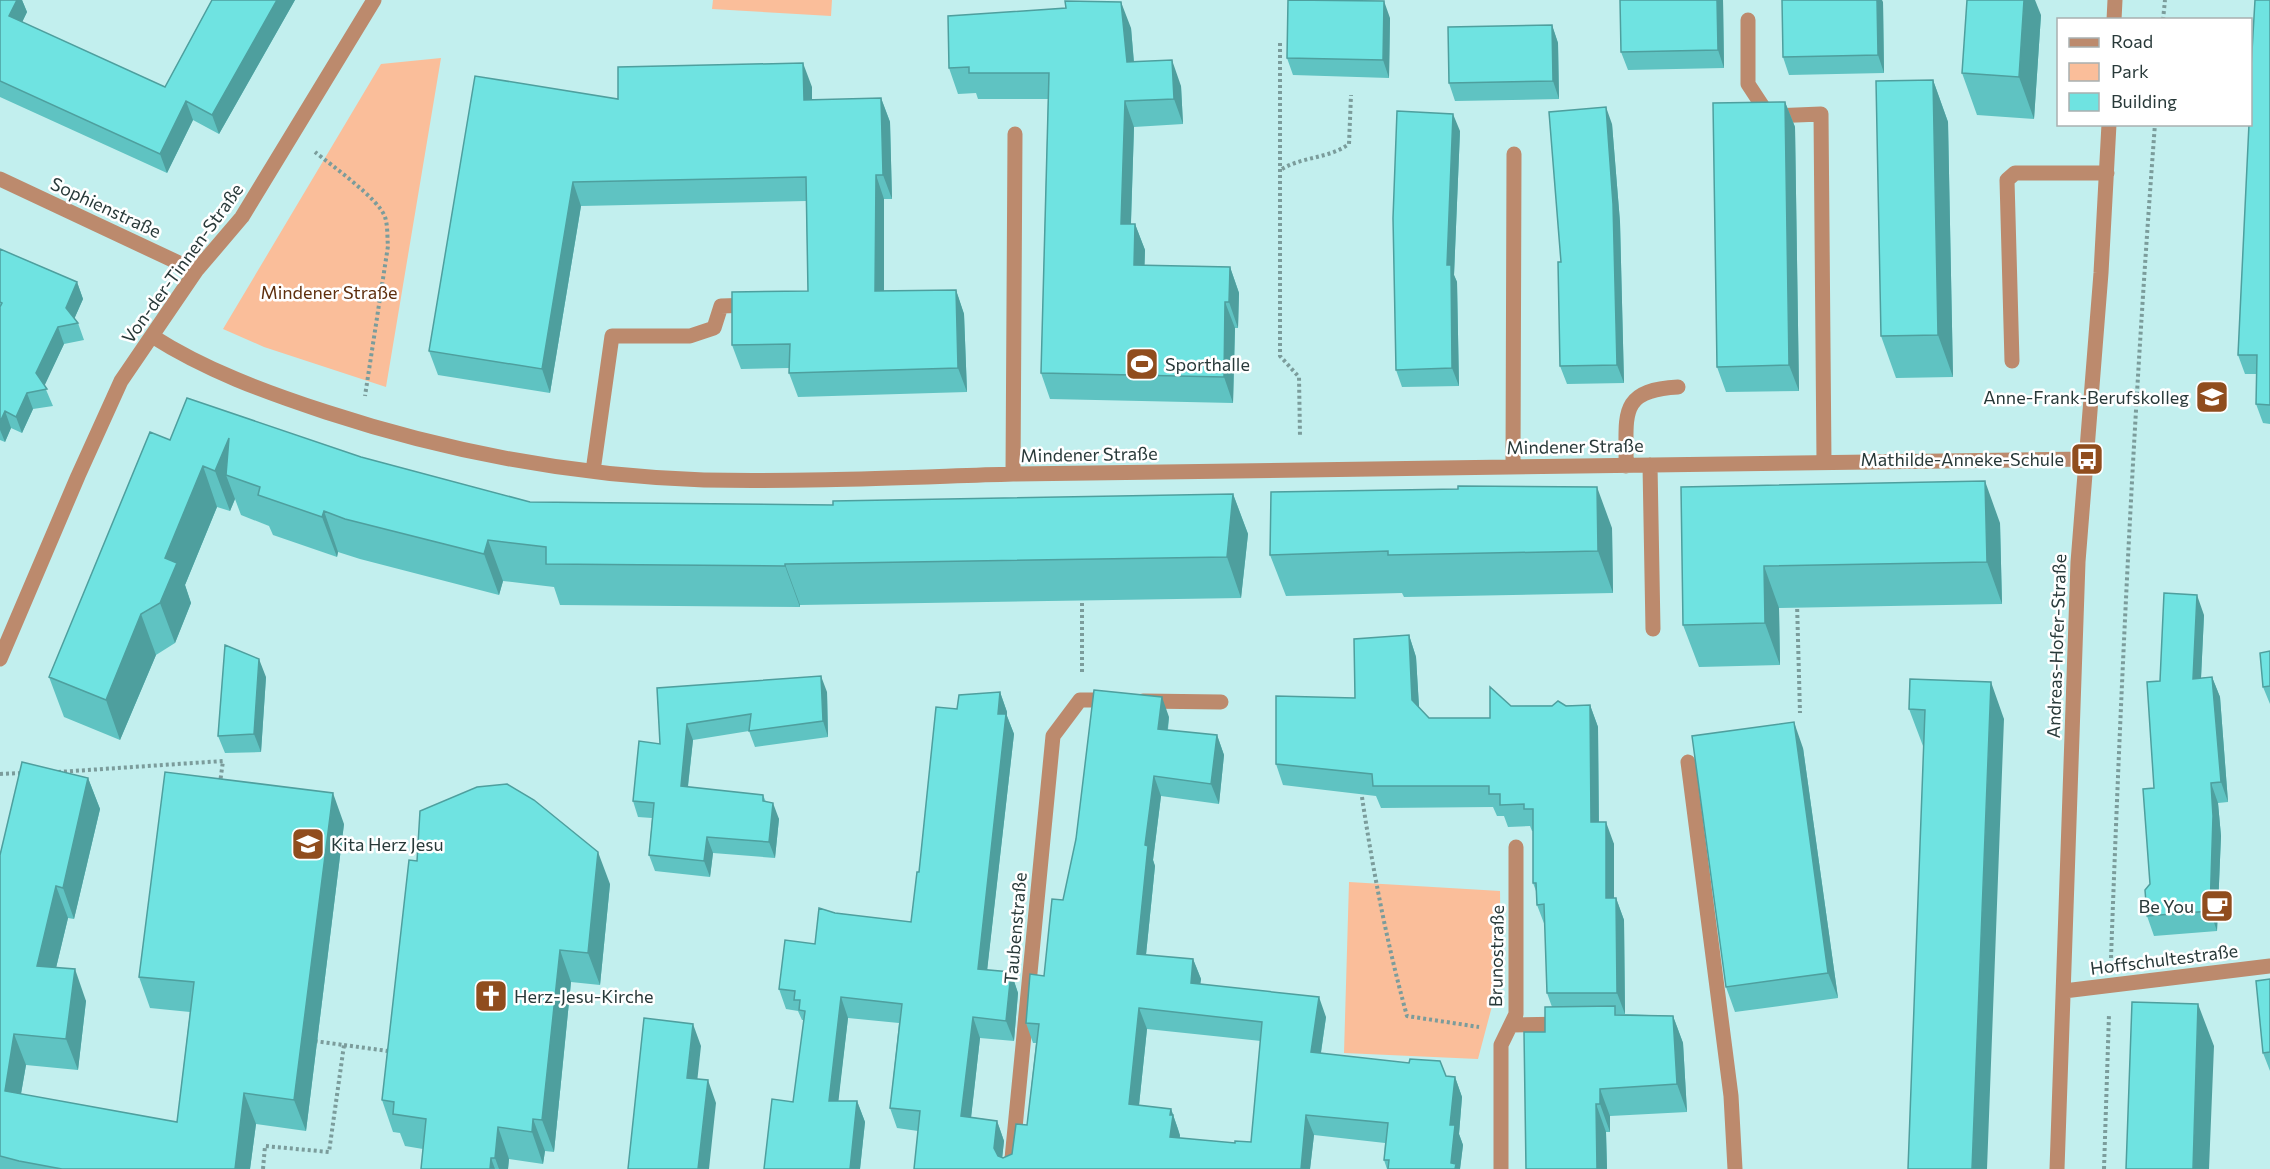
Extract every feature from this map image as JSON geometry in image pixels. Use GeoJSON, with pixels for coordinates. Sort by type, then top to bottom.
{"type":"FeatureCollection","features":[{"type":"Feature","properties":{"kind":"street","name":"Von-der-Tinnen-Straße"},"geometry":{"type":"LineString","coordinates":[[0,659],[78,476],[122,381],[196,271],[242,217],[374,0]]}},
{"type":"Feature","properties":{"kind":"street"},"geometry":{"type":"LineString","coordinates":[[2114,18],[2115,0]]}},
{"type":"Feature","properties":{"kind":"street"},"geometry":{"type":"LineString","coordinates":[[1748,20],[1748,84],[1769,116],[1821,114],[1824,462]]}},
{"type":"Feature","properties":{"kind":"street","name":"Andreas-Hofer-Straße"},"geometry":{"type":"LineString","coordinates":[[2057,1169],[2078,562],[2109,126]]}},
{"type":"Feature","properties":{"kind":"street"},"geometry":{"type":"LineString","coordinates":[[1013,474],[1015,134]]}},
{"type":"Feature","properties":{"kind":"street"},"geometry":{"type":"LineString","coordinates":[[1513,467],[1514,154]]}},
{"type":"Feature","properties":{"kind":"street"},"geometry":{"type":"LineString","coordinates":[[2012,361],[2007,180],[2015,173],[2107,173]]}},
{"type":"Feature","properties":{"kind":"street","name":"Sophienstraße"},"geometry":{"type":"LineString","coordinates":[[0,179],[196,271]]}},
{"type":"Feature","properties":{"kind":"street"},"geometry":{"type":"LineString","coordinates":[[593,471],[612,336],[690,336],[714,328],[721,306],[767,304]]}},
{"type":"Feature","properties":{"kind":"street","name":"Mindener Straße"},"geometry":{"type":"LineString","coordinates":[[152,336],[182,355],[231,377],[360,423],[431,442],[505,458],[593,471],[705,480],[2087,459]]}},
{"type":"Feature","properties":{"kind":"street"},"geometry":{"type":"LineString","coordinates":[[1626,466],[1627,412],[1632,402],[1641,393],[1657,388],[1678,387]]}},
{"type":"Feature","properties":{"kind":"street"},"geometry":{"type":"LineString","coordinates":[[1650,465],[1653,629]]}},
{"type":"Feature","properties":{"kind":"street"},"geometry":{"type":"LineString","coordinates":[[1080,700],[1221,702]]}},
{"type":"Feature","properties":{"kind":"street","name":"Taubenstraße"},"geometry":{"type":"LineString","coordinates":[[1011,1169],[1053,736],[1080,700]]}},
{"type":"Feature","properties":{"kind":"street"},"geometry":{"type":"LineString","coordinates":[[1688,762],[1731,1096],[1735,1169]]}},
{"type":"Feature","properties":{"kind":"street","name":"Brunostraße"},"geometry":{"type":"LineString","coordinates":[[1501,1169],[1501,1045],[1516,1014],[1516,847]]}},
{"type":"Feature","properties":{"kind":"street","name":"Hoffschultestraße"},"geometry":{"type":"LineString","coordinates":[[2064,991],[2270,966]]}},
{"type":"Feature","properties":{"kind":"street"},"geometry":{"type":"LineString","coordinates":[[1511,1025],[1580,1024]]}},
{"type":"Feature","properties":{"kind":"path"},"geometry":{"type":"LineString","coordinates":[[2163,18],[2165,0]]}},
{"type":"Feature","properties":{"kind":"path"},"geometry":{"type":"LineString","coordinates":[[1280,43],[1280,356],[1299,377],[1300,436]]}},
{"type":"Feature","properties":{"kind":"path"},"geometry":{"type":"LineString","coordinates":[[1281,169],[1295,161],[1321,158],[1338,152],[1349,144],[1351,95]]}},
{"type":"Feature","properties":{"kind":"path"},"geometry":{"type":"LineString","coordinates":[[2104,1169],[2122,642],[2155,126]]}},
{"type":"Feature","properties":{"kind":"path"},"geometry":{"type":"LineString","coordinates":[[292,135],[331,163],[376,203],[385,215],[388,246],[360,423]]}},
{"type":"Feature","properties":{"kind":"path"},"geometry":{"type":"LineString","coordinates":[[1080,700],[1082,592]]}},
{"type":"Feature","properties":{"kind":"path"},"geometry":{"type":"LineString","coordinates":[[1797,594],[1800,713]]}},
{"type":"Feature","properties":{"kind":"path"},"geometry":{"type":"LineString","coordinates":[[49,772],[223,761],[220,784]]}},
{"type":"Feature","properties":{"kind":"path"},"geometry":{"type":"LineString","coordinates":[[0,774],[27,773]]}},
{"type":"Feature","properties":{"kind":"path"},"geometry":{"type":"LineString","coordinates":[[1362,797],[1381,909],[1407,1016],[1478,1027],[1501,1045]]}},
{"type":"Feature","properties":{"kind":"path"},"geometry":{"type":"LineString","coordinates":[[309,1041],[388,1051]]}},
{"type":"Feature","properties":{"kind":"path"},"geometry":{"type":"LineString","coordinates":[[263,1169],[265,1146],[329,1152],[344,1045]]}},
{"type":"Feature","properties":{"kind":"green space"},"geometry":{"type":"Polygon","coordinates":[[[713,0],[832,0],[831,16],[712,9],[713,0]]]}},
{"type":"Feature","properties":{"kind":"green space","name":"Mindener Straße"},"geometry":{"type":"Polygon","coordinates":[[[441,58],[386,387],[264,347],[223,329],[381,64],[441,58]]]}},
{"type":"Feature","properties":{"kind":"green space"},"geometry":{"type":"Polygon","coordinates":[[[1349,882],[1500,891],[1501,972],[1478,1059],[1344,1053],[1349,882]]]}},
{"type":"Feature","properties":{"kind":"building"},"geometry":{"type":"Polygon","coordinates":[[[0,0],[17,0],[9,16],[165,87],[212,0],[277,0],[212,115],[186,101],[160,154],[0,81],[0,0]]]}},
{"type":"Feature","properties":{"kind":"building"},"geometry":{"type":"Polygon","coordinates":[[[1288,0],[1384,1],[1383,60],[1287,58],[1288,0]]]}},
{"type":"Feature","properties":{"kind":"building"},"geometry":{"type":"Polygon","coordinates":[[[1620,0],[1717,0],[1718,50],[1621,52],[1620,0]]]}},
{"type":"Feature","properties":{"kind":"building"},"geometry":{"type":"Polygon","coordinates":[[[1782,0],[1877,0],[1878,55],[1783,57],[1782,0]]]}},
{"type":"Feature","properties":{"kind":"building"},"geometry":{"type":"Polygon","coordinates":[[[1967,0],[2024,0],[2019,77],[1962,73],[1967,0]]]}},
{"type":"Feature","properties":{"kind":"building"},"geometry":{"type":"Polygon","coordinates":[[[2255,0],[2270,0],[2270,405],[2256,404],[2257,355],[2238,355],[2249,126],[2252,126],[2255,0]]]}},
{"type":"Feature","properties":{"kind":"building"},"geometry":{"type":"Polygon","coordinates":[[[1065,1],[1121,2],[1127,62],[1172,60],[1174,99],[1125,101],[1121,224],[1135,224],[1134,265],[1230,267],[1229,302],[1225,302],[1224,377],[1041,373],[1049,73],[969,73],[969,67],[949,68],[948,16],[1066,8],[1065,1]]]}},
{"type":"Feature","properties":{"kind":"building"},"geometry":{"type":"Polygon","coordinates":[[[1552,25],[1553,81],[1449,83],[1448,27],[1552,25]]]}},
{"type":"Feature","properties":{"kind":"building"},"geometry":{"type":"Polygon","coordinates":[[[803,63],[804,100],[881,98],[883,175],[876,175],[875,291],[956,290],[958,368],[789,373],[790,344],[732,345],[732,292],[808,291],[806,177],[573,182],[542,369],[429,351],[475,76],[618,99],[618,67],[803,63]]]}},
{"type":"Feature","properties":{"kind":"building"},"geometry":{"type":"Polygon","coordinates":[[[1933,80],[1938,335],[1881,336],[1876,81],[1933,80]]]}},
{"type":"Feature","properties":{"kind":"building"},"geometry":{"type":"Polygon","coordinates":[[[1785,102],[1789,365],[1717,367],[1713,103],[1785,102]]]}},
{"type":"Feature","properties":{"kind":"building"},"geometry":{"type":"Polygon","coordinates":[[[1606,107],[1613,204],[1617,365],[1560,366],[1558,262],[1561,262],[1549,112],[1606,107]]]}},
{"type":"Feature","properties":{"kind":"building"},"geometry":{"type":"Polygon","coordinates":[[[1397,111],[1453,114],[1447,265],[1451,265],[1452,368],[1396,370],[1393,218],[1397,111]]]}},
{"type":"Feature","properties":{"kind":"building"},"geometry":{"type":"Polygon","coordinates":[[[0,249],[77,282],[66,308],[78,323],[58,327],[36,373],[47,389],[27,393],[16,417],[5,411],[0,422],[0,307],[2,303],[0,302],[0,249]]]}},
{"type":"Feature","properties":{"kind":"building"},"geometry":{"type":"Polygon","coordinates":[[[187,398],[361,457],[530,502],[833,505],[833,501],[1233,494],[1227,557],[785,564],[785,566],[546,564],[546,547],[488,540],[484,554],[345,519],[324,511],[322,517],[258,495],[260,487],[226,475],[229,438],[215,471],[203,466],[165,558],[177,563],[160,603],[141,614],[106,700],[49,677],[150,432],[170,440],[187,398]]]}},
{"type":"Feature","properties":{"kind":"building"},"geometry":{"type":"Polygon","coordinates":[[[1985,481],[1987,562],[1764,566],[1765,623],[1683,625],[1681,487],[1985,481]]]}},
{"type":"Feature","properties":{"kind":"building"},"geometry":{"type":"Polygon","coordinates":[[[1458,486],[1597,487],[1598,551],[1388,555],[1388,551],[1270,555],[1271,492],[1458,489],[1458,486]]]}},
{"type":"Feature","properties":{"kind":"building"},"geometry":{"type":"Polygon","coordinates":[[[2164,593],[2197,595],[2193,679],[2212,677],[2221,782],[2211,783],[2213,816],[2210,911],[2147,916],[2145,890],[2150,884],[2143,789],[2154,788],[2147,682],[2160,681],[2164,593]]]}},
{"type":"Feature","properties":{"kind":"building"},"geometry":{"type":"Polygon","coordinates":[[[1409,635],[1412,700],[1429,718],[1490,718],[1490,687],[1511,706],[1552,706],[1558,701],[1566,706],[1590,705],[1591,822],[1606,822],[1606,898],[1616,898],[1617,993],[1547,993],[1544,904],[1537,905],[1536,883],[1533,883],[1533,809],[1524,809],[1524,804],[1500,805],[1500,794],[1489,794],[1489,786],[1373,786],[1372,774],[1276,764],[1276,696],[1355,698],[1354,639],[1409,635]]]}},
{"type":"Feature","properties":{"kind":"building"},"geometry":{"type":"Polygon","coordinates":[[[225,645],[259,659],[254,734],[218,736],[225,645]]]}},
{"type":"Feature","properties":{"kind":"building"},"geometry":{"type":"Polygon","coordinates":[[[2270,651],[2270,686],[2263,687],[2260,653],[2270,651]]]}},
{"type":"Feature","properties":{"kind":"building"},"geometry":{"type":"Polygon","coordinates":[[[821,676],[823,721],[749,731],[751,714],[687,724],[681,786],[763,795],[763,801],[773,803],[769,842],[707,837],[704,861],[649,855],[654,803],[633,801],[639,741],[660,744],[657,688],[821,676]]]}},
{"type":"Feature","properties":{"kind":"building"},"geometry":{"type":"Polygon","coordinates":[[[1910,679],[1991,682],[1972,1169],[1908,1169],[1925,710],[1909,709],[1910,679]]]}},
{"type":"Feature","properties":{"kind":"building"},"geometry":{"type":"Polygon","coordinates":[[[1094,690],[1162,697],[1158,729],[1217,735],[1211,784],[1154,776],[1145,845],[1148,846],[1137,954],[1193,959],[1191,983],[1319,997],[1311,1052],[1409,1063],[1410,1059],[1440,1061],[1446,1076],[1455,1077],[1450,1125],[1455,1125],[1451,1163],[1456,1164],[1455,1169],[1388,1169],[1389,1160],[1384,1160],[1388,1123],[1306,1115],[1301,1169],[914,1169],[920,1111],[890,1108],[902,1004],[841,997],[829,1101],[857,1101],[850,1169],[764,1169],[772,1099],[793,1102],[805,1011],[799,1010],[800,1000],[794,1000],[795,991],[779,989],[785,940],[815,944],[819,908],[835,913],[911,922],[917,872],[919,872],[936,707],[957,709],[959,695],[1000,692],[998,714],[1006,714],[978,969],[1011,972],[1006,1021],[973,1017],[961,1116],[997,1121],[994,1148],[998,1156],[1003,1158],[1012,1154],[1016,1124],[1027,1125],[1039,1024],[1026,1023],[1030,974],[1044,976],[1052,899],[1063,900],[1076,839],[1094,690]],[[1139,1008],[1129,1104],[1171,1109],[1170,1115],[1173,1115],[1170,1137],[1235,1143],[1235,1141],[1251,1142],[1262,1022],[1139,1008]]]}},
{"type":"Feature","properties":{"kind":"building"},"geometry":{"type":"Polygon","coordinates":[[[1794,722],[1828,973],[1726,987],[1692,736],[1794,722]]]}},
{"type":"Feature","properties":{"kind":"building"},"geometry":{"type":"Polygon","coordinates":[[[22,762],[88,778],[63,888],[56,886],[37,966],[75,969],[66,1039],[14,1034],[5,1091],[177,1122],[194,982],[139,977],[165,772],[333,793],[294,1100],[244,1093],[235,1169],[62,1169],[0,1156],[0,855],[22,762]]]}},
{"type":"Feature","properties":{"kind":"building","name":"Herz-Jesu-Kirche"},"geometry":{"type":"Polygon","coordinates":[[[507,784],[534,800],[598,852],[588,953],[560,950],[542,1120],[533,1119],[532,1132],[498,1127],[495,1158],[491,1158],[490,1169],[421,1169],[426,1119],[393,1114],[394,1102],[382,1100],[409,860],[417,861],[420,811],[477,787],[507,784]]]}},
{"type":"Feature","properties":{"kind":"building"},"geometry":{"type":"Polygon","coordinates":[[[2270,979],[2270,1052],[2263,1053],[2256,981],[2270,979]]]}},
{"type":"Feature","properties":{"kind":"building"},"geometry":{"type":"Polygon","coordinates":[[[2132,1002],[2198,1004],[2193,1169],[2126,1169],[2132,1002]]]}},
{"type":"Feature","properties":{"kind":"building"},"geometry":{"type":"Polygon","coordinates":[[[1615,1006],[1615,1015],[1673,1016],[1677,1084],[1600,1089],[1600,1104],[1596,1104],[1597,1169],[1526,1169],[1524,1032],[1545,1032],[1545,1007],[1615,1006]]]}},
{"type":"Feature","properties":{"kind":"building"},"geometry":{"type":"Polygon","coordinates":[[[644,1018],[693,1024],[687,1078],[708,1080],[698,1169],[628,1169],[644,1018]]]}},
{"type":"Feature","properties":{"kind":"place","name":"Sporthalle"},"geometry":{"type":"Point","coordinates":[1142,364]}},
{"type":"Feature","properties":{"kind":"place","name":"Anne-Frank-Berufskolleg"},"geometry":{"type":"Point","coordinates":[2212,397]}},
{"type":"Feature","properties":{"kind":"place","name":"Mathilde-Anneke-Schule"},"geometry":{"type":"Point","coordinates":[2087,459]}},
{"type":"Feature","properties":{"kind":"place","name":"Kita Herz Jesu"},"geometry":{"type":"Point","coordinates":[308,844]}},
{"type":"Feature","properties":{"kind":"place","name":"Be You"},"geometry":{"type":"Point","coordinates":[2217,906]}},
{"type":"Feature","properties":{"kind":"place","name":"Herz-Jesu-Kirche"},"geometry":{"type":"Point","coordinates":[491,996]}}]}
